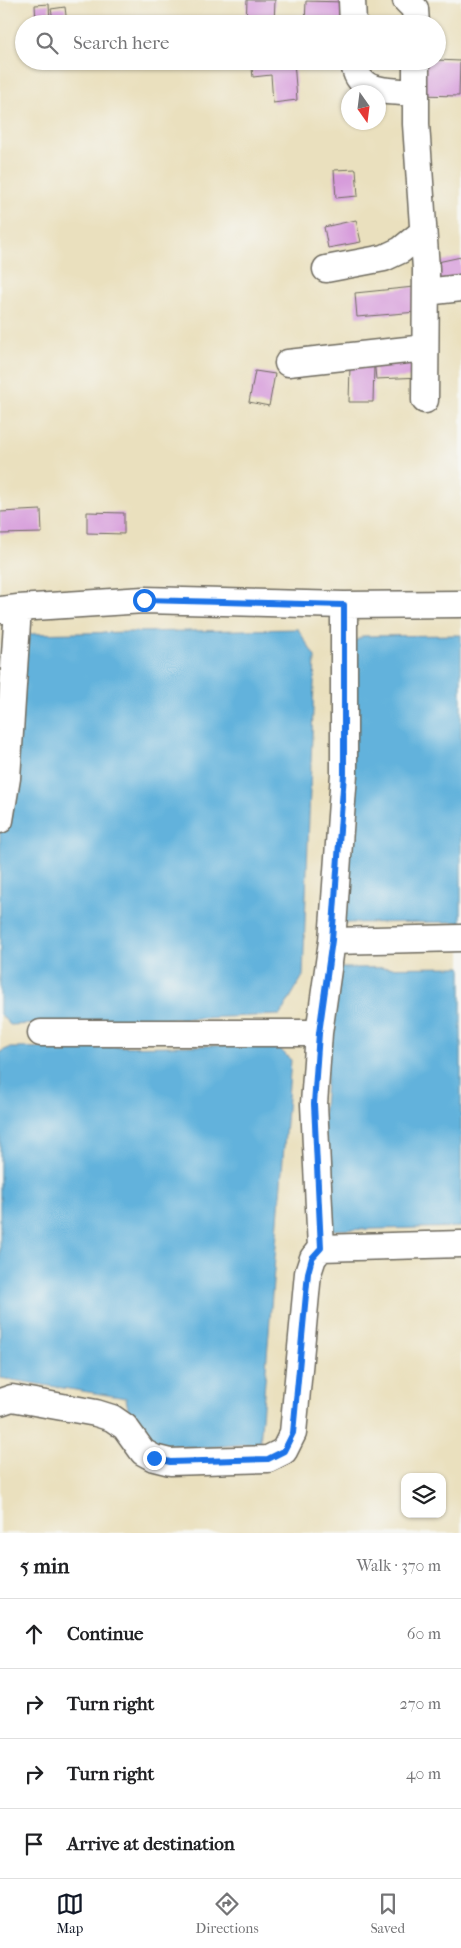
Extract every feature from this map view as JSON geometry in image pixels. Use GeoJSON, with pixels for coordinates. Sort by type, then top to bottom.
{"type":"FeatureCollection","features":[{"type":"Feature","properties":{"kind":"street"},"geometry":{"type":"LineString","coordinates":[[352,0],[353,15]]}},
{"type":"Feature","properties":{"kind":"street"},"geometry":{"type":"LineString","coordinates":[[406,0],[415,9],[415,15]]}},
{"type":"Feature","properties":{"kind":"street"},"geometry":{"type":"LineString","coordinates":[[356,70],[358,79],[363,85],[383,90],[416,93]]}},
{"type":"Feature","properties":{"kind":"street"},"geometry":{"type":"LineString","coordinates":[[416,70],[426,292],[425,400]]}},
{"type":"Feature","properties":{"kind":"street"},"geometry":{"type":"LineString","coordinates":[[326,269],[384,258],[401,250],[423,232]]}},
{"type":"Feature","properties":{"kind":"street"},"geometry":{"type":"LineString","coordinates":[[426,292],[461,288]]}},
{"type":"Feature","properties":{"kind":"street"},"geometry":{"type":"LineString","coordinates":[[288,363],[425,348]]}},
{"type":"Feature","properties":{"kind":"street"},"geometry":{"type":"LineString","coordinates":[[0,820],[7,778],[9,609],[144,600],[344,605],[461,604]]}},
{"type":"Feature","properties":{"kind":"street"},"geometry":{"type":"LineString","coordinates":[[0,1402],[12,1398],[96,1412],[112,1418],[125,1427],[142,1452],[154,1458],[170,1462],[268,1459],[284,1451],[293,1433],[308,1273],[312,1258],[321,1248],[314,1104],[319,1033],[332,940],[344,774],[344,605]]}},
{"type":"Feature","properties":{"kind":"street"},"geometry":{"type":"LineString","coordinates":[[332,940],[461,938]]}},
{"type":"Feature","properties":{"kind":"street"},"geometry":{"type":"LineString","coordinates":[[41,1032],[319,1033]]}},
{"type":"Feature","properties":{"kind":"street"},"geometry":{"type":"LineString","coordinates":[[321,1248],[461,1244]]}},
{"type":"Feature","properties":{"kind":"water"},"geometry":{"type":"Polygon","coordinates":[[[298,629],[315,657],[303,976],[280,1015],[10,1025],[0,1014],[0,753],[24,634],[298,629]]]}},
{"type":"Feature","properties":{"kind":"water"},"geometry":{"type":"Polygon","coordinates":[[[461,635],[461,922],[338,923],[347,646],[363,636],[461,635]]]}},
{"type":"Feature","properties":{"kind":"water"},"geometry":{"type":"Polygon","coordinates":[[[461,967],[461,1227],[333,1230],[316,1210],[334,979],[340,968],[461,967]]]}},
{"type":"Feature","properties":{"kind":"water"},"geometry":{"type":"Polygon","coordinates":[[[276,1045],[291,1060],[260,1443],[199,1448],[134,1441],[126,1398],[0,1378],[0,1052],[9,1048],[276,1045]]]}},
{"type":"Feature","properties":{"kind":"building"},"geometry":{"type":"Polygon","coordinates":[[[247,0],[275,0],[274,15],[246,15],[247,0]]]}},
{"type":"Feature","properties":{"kind":"building"},"geometry":{"type":"Polygon","coordinates":[[[306,1],[345,2],[345,15],[305,15],[306,1]]]}},
{"type":"Feature","properties":{"kind":"building"},"geometry":{"type":"Polygon","coordinates":[[[49,4],[50,15],[36,15],[35,5],[49,4]]]}},
{"type":"Feature","properties":{"kind":"building"},"geometry":{"type":"Polygon","coordinates":[[[65,7],[66,15],[52,15],[51,9],[65,7]]]}},
{"type":"Feature","properties":{"kind":"building"},"geometry":{"type":"Polygon","coordinates":[[[446,60],[460,61],[459,96],[419,95],[420,70],[446,70],[446,60]]]}},
{"type":"Feature","properties":{"kind":"building"},"geometry":{"type":"Polygon","coordinates":[[[252,70],[295,70],[297,100],[273,103],[271,75],[253,77],[252,70]]]}},
{"type":"Feature","properties":{"kind":"building"},"geometry":{"type":"Polygon","coordinates":[[[356,169],[358,196],[336,198],[334,170],[356,169]]]}},
{"type":"Feature","properties":{"kind":"building"},"geometry":{"type":"Polygon","coordinates":[[[356,220],[361,242],[328,248],[324,227],[356,220]]]}},
{"type":"Feature","properties":{"kind":"building"},"geometry":{"type":"Polygon","coordinates":[[[461,257],[461,280],[438,285],[433,263],[461,257]]]}},
{"type":"Feature","properties":{"kind":"building"},"geometry":{"type":"Polygon","coordinates":[[[414,287],[417,312],[357,317],[355,293],[414,287]]]}},
{"type":"Feature","properties":{"kind":"building"},"geometry":{"type":"Polygon","coordinates":[[[421,357],[422,377],[376,379],[374,359],[421,357]]]}},
{"type":"Feature","properties":{"kind":"building"},"geometry":{"type":"Polygon","coordinates":[[[350,366],[374,366],[373,402],[349,402],[350,366]]]}},
{"type":"Feature","properties":{"kind":"building"},"geometry":{"type":"Polygon","coordinates":[[[255,371],[275,374],[269,406],[249,402],[255,371]]]}},
{"type":"Feature","properties":{"kind":"building"},"geometry":{"type":"Polygon","coordinates":[[[41,510],[42,533],[0,534],[0,512],[41,510]]]}},
{"type":"Feature","properties":{"kind":"building"},"geometry":{"type":"Polygon","coordinates":[[[87,512],[124,513],[124,534],[87,533],[87,512]]]}},
{"type":"Feature","properties":{"kind":"route"},"geometry":{"type":"LineString","coordinates":[[144,600],[344,605],[344,774],[332,940],[319,1033],[314,1104],[321,1248],[312,1258],[308,1273],[293,1433],[284,1451],[268,1459],[170,1462],[154,1458]]}}]}
